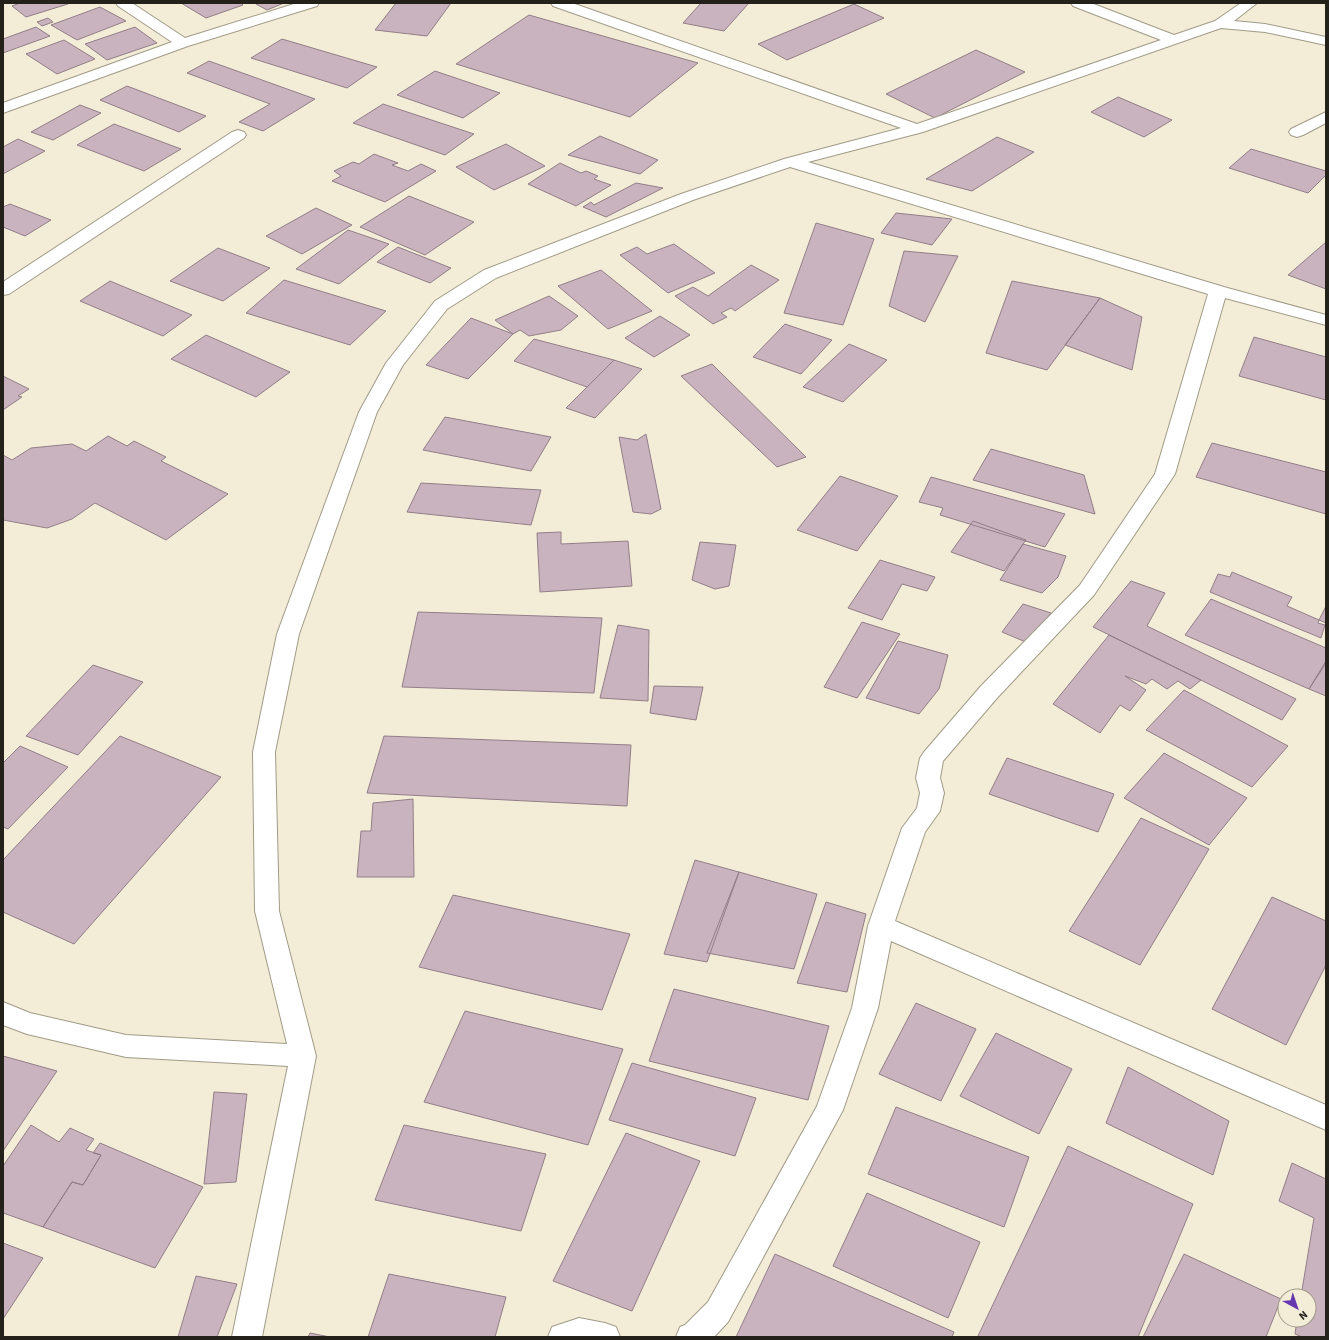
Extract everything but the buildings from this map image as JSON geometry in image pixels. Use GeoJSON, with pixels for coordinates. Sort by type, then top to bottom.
{"type":"FeatureCollection","features":[{"type":"Feature","properties":{"kind":"street"},"geometry":{"type":"LineString","coordinates":[[123,3],[183,43]]}},
{"type":"Feature","properties":{"kind":"street"},"geometry":{"type":"LineString","coordinates":[[3,108],[183,43],[312,3]]}},
{"type":"Feature","properties":{"kind":"street"},"geometry":{"type":"LineString","coordinates":[[558,3],[917,129]]}},
{"type":"Feature","properties":{"kind":"street"},"geometry":{"type":"LineString","coordinates":[[1078,3],[1172,39]]}},
{"type":"Feature","properties":{"kind":"street"},"geometry":{"type":"LineString","coordinates":[[247,1337],[302,1056],[267,911],[264,752],[288,634],[368,412],[395,363],[441,305],[490,274],[686,197],[790,162],[917,129],[1172,39],[1220,24],[1250,3]]}},
{"type":"Feature","properties":{"kind":"street"},"geometry":{"type":"LineString","coordinates":[[1220,24],[1266,28],[1326,41]]}},
{"type":"Feature","properties":{"kind":"street"},"geometry":{"type":"LineString","coordinates":[[1297,132],[1326,117]]}},
{"type":"Feature","properties":{"kind":"street"},"geometry":{"type":"LineString","coordinates":[[3,290],[58,256],[130,206],[238,135]]}},
{"type":"Feature","properties":{"kind":"street"},"geometry":{"type":"LineString","coordinates":[[790,162],[1218,291],[1326,320]]}},
{"type":"Feature","properties":{"kind":"street"},"geometry":{"type":"LineString","coordinates":[[691,1337],[695,1336],[718,1312],[829,1110],[864,1008],[881,926],[914,828],[928,811],[932,793],[928,778],[932,758],[989,692],[1087,590],[1165,474],[1218,291]]}},
{"type":"Feature","properties":{"kind":"street"},"geometry":{"type":"LineString","coordinates":[[881,926],[1326,1118]]}},
{"type":"Feature","properties":{"kind":"street"},"geometry":{"type":"LineString","coordinates":[[3,1013],[27,1023],[126,1046],[302,1056]]}},
{"type":"Feature","properties":{"kind":"street"},"geometry":{"type":"LineString","coordinates":[[563,1337],[579,1332],[605,1337]]}}]}
